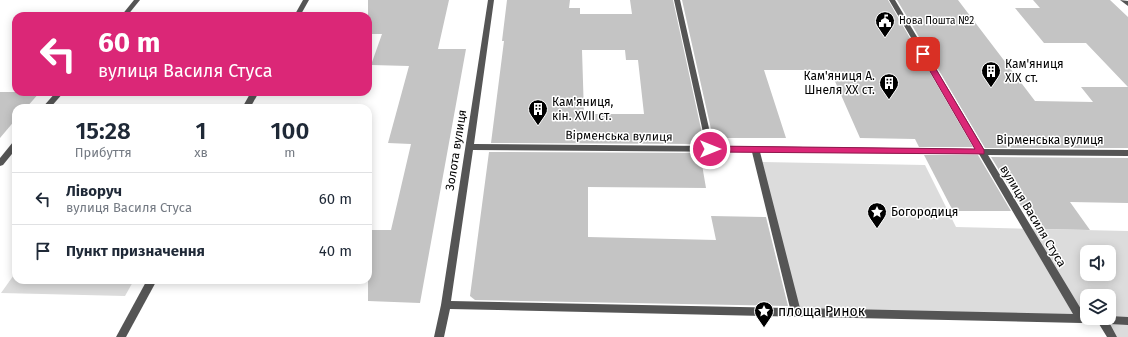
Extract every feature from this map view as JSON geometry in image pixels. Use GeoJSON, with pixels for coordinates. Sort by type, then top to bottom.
{"type":"FeatureCollection","features":[{"type":"Feature","properties":{"kind":"street"},"geometry":{"type":"LineString","coordinates":[[127,12],[137,0]]}},
{"type":"Feature","properties":{"kind":"street"},"geometry":{"type":"LineString","coordinates":[[299,12],[306,0]]}},
{"type":"Feature","properties":{"kind":"street","name":"Золота вулиця"},"geometry":{"type":"LineString","coordinates":[[439,337],[446,305],[491,0]]}},
{"type":"Feature","properties":{"kind":"street"},"geometry":{"type":"LineString","coordinates":[[677,0],[710,149]]}},
{"type":"Feature","properties":{"kind":"street","name":"вулиця Василя Стуса"},"geometry":{"type":"LineString","coordinates":[[892,0],[1026,229],[1080,311]]}},
{"type":"Feature","properties":{"kind":"street"},"geometry":{"type":"LineString","coordinates":[[1123,0],[1128,4]]}},
{"type":"Feature","properties":{"kind":"street"},"geometry":{"type":"LineString","coordinates":[[50,104],[56,96]]}},
{"type":"Feature","properties":{"kind":"street","name":"Вірменська вулиця"},"geometry":{"type":"LineString","coordinates":[[469,147],[1128,153]]}},
{"type":"Feature","properties":{"kind":"street"},"geometry":{"type":"LineString","coordinates":[[0,163],[12,149]]}},
{"type":"Feature","properties":{"kind":"street"},"geometry":{"type":"LineString","coordinates":[[755,150],[796,312]]}},
{"type":"Feature","properties":{"kind":"street"},"geometry":{"type":"LineString","coordinates":[[121,337],[150,284]]}},
{"type":"Feature","properties":{"kind":"street"},"geometry":{"type":"LineString","coordinates":[[446,305],[1080,319]]}},
{"type":"Feature","properties":{"kind":"street"},"geometry":{"type":"LineString","coordinates":[[1116,320],[1128,320]]}},
{"type":"Feature","properties":{"kind":"street"},"geometry":{"type":"LineString","coordinates":[[1105,325],[1112,337]]}},
{"type":"Feature","properties":{"kind":"shaded area"},"geometry":{"type":"Polygon","coordinates":[[[758,162],[925,165],[956,227],[1128,231],[1128,337],[1112,337],[1105,325],[1116,325],[1116,289],[1080,289],[1080,319],[796,312],[758,162]]]}},
{"type":"Feature","properties":{"kind":"shaded area"},"geometry":{"type":"Polygon","coordinates":[[[12,278],[12,284],[132,284],[125,296],[1,293],[12,278]]]}},
{"type":"Feature","properties":{"kind":"building"},"geometry":{"type":"Polygon","coordinates":[[[368,0],[449,0],[438,49],[466,49],[420,303],[368,301],[368,284],[372,284],[372,230],[391,230],[411,144],[388,143],[409,66],[372,65],[382,34],[372,34],[372,12],[368,12],[368,0]]]}},
{"type":"Feature","properties":{"kind":"building"},"geometry":{"type":"Polygon","coordinates":[[[507,0],[570,0],[569,8],[580,8],[580,14],[632,14],[630,0],[673,0],[703,138],[697,138],[698,144],[491,143],[504,41],[502,41],[507,0]],[[582,50],[584,114],[644,114],[638,60],[626,60],[625,50],[582,50]]]}},
{"type":"Feature","properties":{"kind":"building"},"geometry":{"type":"Polygon","coordinates":[[[682,0],[888,0],[973,147],[919,147],[915,139],[860,138],[830,70],[764,70],[786,138],[713,138],[682,0]]]}},
{"type":"Feature","properties":{"kind":"building"},"geometry":{"type":"Polygon","coordinates":[[[897,0],[958,0],[1035,101],[1093,102],[1081,87],[1128,87],[1128,148],[985,148],[897,0]]]}},
{"type":"Feature","properties":{"kind":"building"},"geometry":{"type":"Polygon","coordinates":[[[1033,0],[1110,0],[1128,17],[1128,87],[1086,43],[1044,43],[1015,8],[1040,8],[1033,0]]]}},
{"type":"Feature","properties":{"kind":"building"},"geometry":{"type":"Polygon","coordinates":[[[0,92],[12,92],[12,96],[36,96],[30,104],[12,104],[12,124],[0,138],[0,92]]]}},
{"type":"Feature","properties":{"kind":"building"},"geometry":{"type":"Polygon","coordinates":[[[489,152],[700,153],[706,188],[588,187],[588,237],[716,240],[711,216],[766,217],[788,306],[475,300],[470,296],[489,152]]]}},
{"type":"Feature","properties":{"kind":"building"},"geometry":{"type":"Polygon","coordinates":[[[924,155],[978,155],[1011,211],[953,211],[924,155]]]}},
{"type":"Feature","properties":{"kind":"building"},"geometry":{"type":"Polygon","coordinates":[[[991,157],[1128,158],[1128,203],[1070,202],[1090,230],[1044,229],[1033,211],[1024,211],[991,157]]]}},
{"type":"Feature","properties":{"kind":"place","name":"Нова Пошта №2"},"geometry":{"type":"Point","coordinates":[885,38]}},
{"type":"Feature","properties":{"kind":"place","name":"Кам'яниця XIX ст."},"geometry":{"type":"Point","coordinates":[991,88]}},
{"type":"Feature","properties":{"kind":"place","name":"Кам'яниця А. Шнеля XX cт."},"geometry":{"type":"Point","coordinates":[889,100]}},
{"type":"Feature","properties":{"kind":"place","name":"Кам'яниця, кін. XVII ст."},"geometry":{"type":"Point","coordinates":[538,126]}},
{"type":"Feature","properties":{"kind":"place","name":"Богородиця"},"geometry":{"type":"Point","coordinates":[877,229]}},
{"type":"Feature","properties":{"kind":"place","name":"площа Ринок"},"geometry":{"type":"Point","coordinates":[764,328]}},
{"type":"Feature","properties":{"kind":"route"},"geometry":{"type":"LineString","coordinates":[[710,149],[981,152],[923,54]]}}]}
